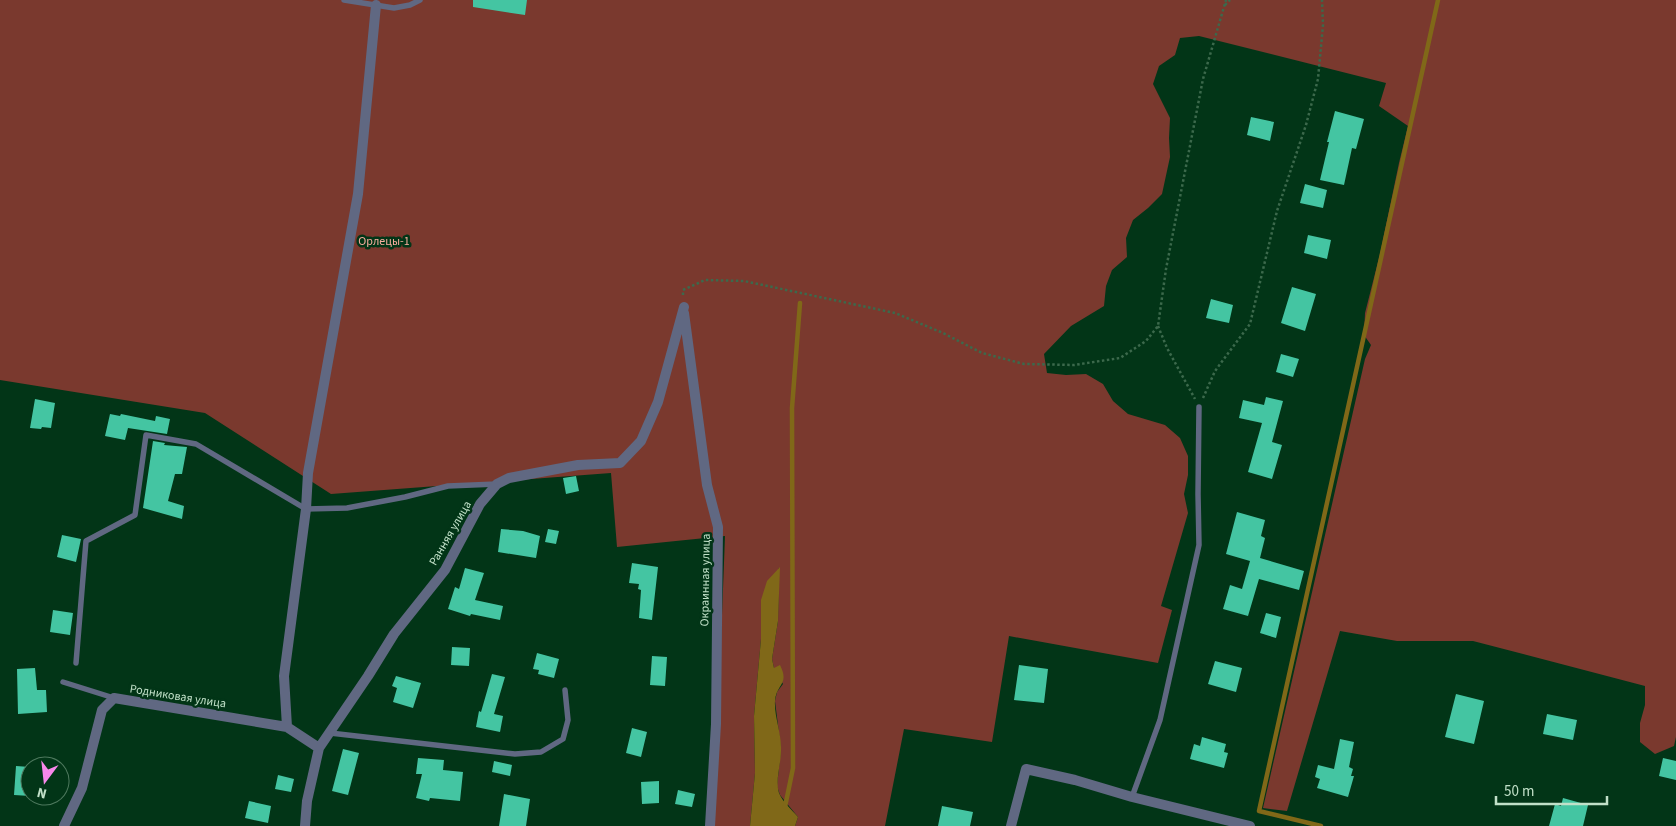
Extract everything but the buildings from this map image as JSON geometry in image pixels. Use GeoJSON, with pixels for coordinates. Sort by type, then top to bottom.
{"type":"FeatureCollection","features":[{"type":"Feature","properties":{"kind":"street"},"geometry":{"type":"LineString","coordinates":[[319,748],[287,727],[284,676],[306,508],[308,473],[358,194],[376,5]]}},
{"type":"Feature","properties":{"kind":"street"},"geometry":{"type":"LineString","coordinates":[[497,484],[509,478],[578,465],[620,463],[641,442],[658,402],[684,307]]}},
{"type":"Feature","properties":{"kind":"street","name":"Окраинная улица"},"geometry":{"type":"LineString","coordinates":[[684,307],[707,485],[718,527],[716,724],[710,826]]}},
{"type":"Feature","properties":{"kind":"street","name":"Ранняя улица"},"geometry":{"type":"LineString","coordinates":[[304,826],[307,801],[319,748],[394,634],[445,570],[480,504],[497,484]]}},
{"type":"Feature","properties":{"kind":"street","name":"Родниковая улица"},"geometry":{"type":"LineString","coordinates":[[64,826],[82,788],[102,710],[114,698],[287,727]]}},
{"type":"Feature","properties":{"kind":"street"},"geometry":{"type":"LineString","coordinates":[[1010,826],[1026,769],[1250,826]]}},
{"type":"Feature","properties":{"kind":"lane"},"geometry":{"type":"LineString","coordinates":[[344,0],[394,8],[410,5],[420,0]]}},
{"type":"Feature","properties":{"kind":"lane"},"geometry":{"type":"LineString","coordinates":[[1132,797],[1160,720],[1199,545],[1199,407]]}},
{"type":"Feature","properties":{"kind":"lane"},"geometry":{"type":"LineString","coordinates":[[76,663],[86,540],[135,514],[146,435],[196,444],[306,508],[347,508],[406,497],[448,486],[497,484]]}},
{"type":"Feature","properties":{"kind":"lane"},"geometry":{"type":"LineString","coordinates":[[63,682],[114,698]]}},
{"type":"Feature","properties":{"kind":"lane"},"geometry":{"type":"LineString","coordinates":[[330,733],[515,754],[541,752],[563,739],[568,720],[565,690]]}},
{"type":"Feature","properties":{"kind":"path"},"geometry":{"type":"LineString","coordinates":[[1199,407],[1167,348],[1158,326],[1166,269],[1203,79],[1226,0]]}},
{"type":"Feature","properties":{"kind":"path"},"geometry":{"type":"LineString","coordinates":[[1224,6],[1230,0]]}},
{"type":"Feature","properties":{"kind":"path"},"geometry":{"type":"LineString","coordinates":[[1199,407],[1215,371],[1250,324],[1277,211],[1306,125],[1318,79],[1323,25],[1322,0]]}},
{"type":"Feature","properties":{"kind":"path"},"geometry":{"type":"LineString","coordinates":[[684,307],[682,290],[705,280],[744,282],[895,313],[943,333],[982,353],[1024,364],[1074,365],[1120,358],[1146,341],[1158,326]]}},
{"type":"Feature","properties":{"kind":"green space","name":"Орлецы-1"},"geometry":{"type":"Polygon","coordinates":[[[0,0],[1676,0],[1676,737],[1674,746],[1655,754],[1640,742],[1640,723],[1645,705],[1645,686],[1473,641],[1397,641],[1340,631],[1287,811],[1263,808],[1365,359],[1371,345],[1364,335],[1365,313],[1408,126],[1379,106],[1386,83],[1199,36],[1180,38],[1175,55],[1159,66],[1153,84],[1170,118],[1170,157],[1162,194],[1133,220],[1126,238],[1127,257],[1112,270],[1106,286],[1104,306],[1071,326],[1044,354],[1047,373],[1066,375],[1086,374],[1103,384],[1113,401],[1128,414],[1165,425],[1180,438],[1188,456],[1188,475],[1184,494],[1188,513],[1161,606],[1172,610],[1158,663],[1009,636],[992,742],[904,729],[885,826],[795,826],[798,817],[780,795],[777,786],[781,749],[775,701],[777,692],[783,684],[774,668],[772,659],[778,621],[779,568],[761,619],[754,716],[755,773],[750,826],[714,826],[725,536],[617,547],[611,473],[331,494],[205,413],[0,380],[0,0]]]}},
{"type":"Feature","properties":{"kind":"shaded area"},"geometry":{"type":"Polygon","coordinates":[[[780,567],[778,621],[772,659],[774,668],[780,665],[784,677],[775,701],[781,745],[778,788],[782,799],[798,817],[795,826],[750,826],[755,773],[754,716],[761,639],[761,600],[767,581],[780,567]]]}},
{"type":"Feature","properties":{"kind":"waterway"},"geometry":{"type":"LineString","coordinates":[[1321,826],[1259,811],[1438,0]]}},
{"type":"Feature","properties":{"kind":"waterway"},"geometry":{"type":"LineString","coordinates":[[785,807],[793,768],[792,408],[800,303]]}}]}
